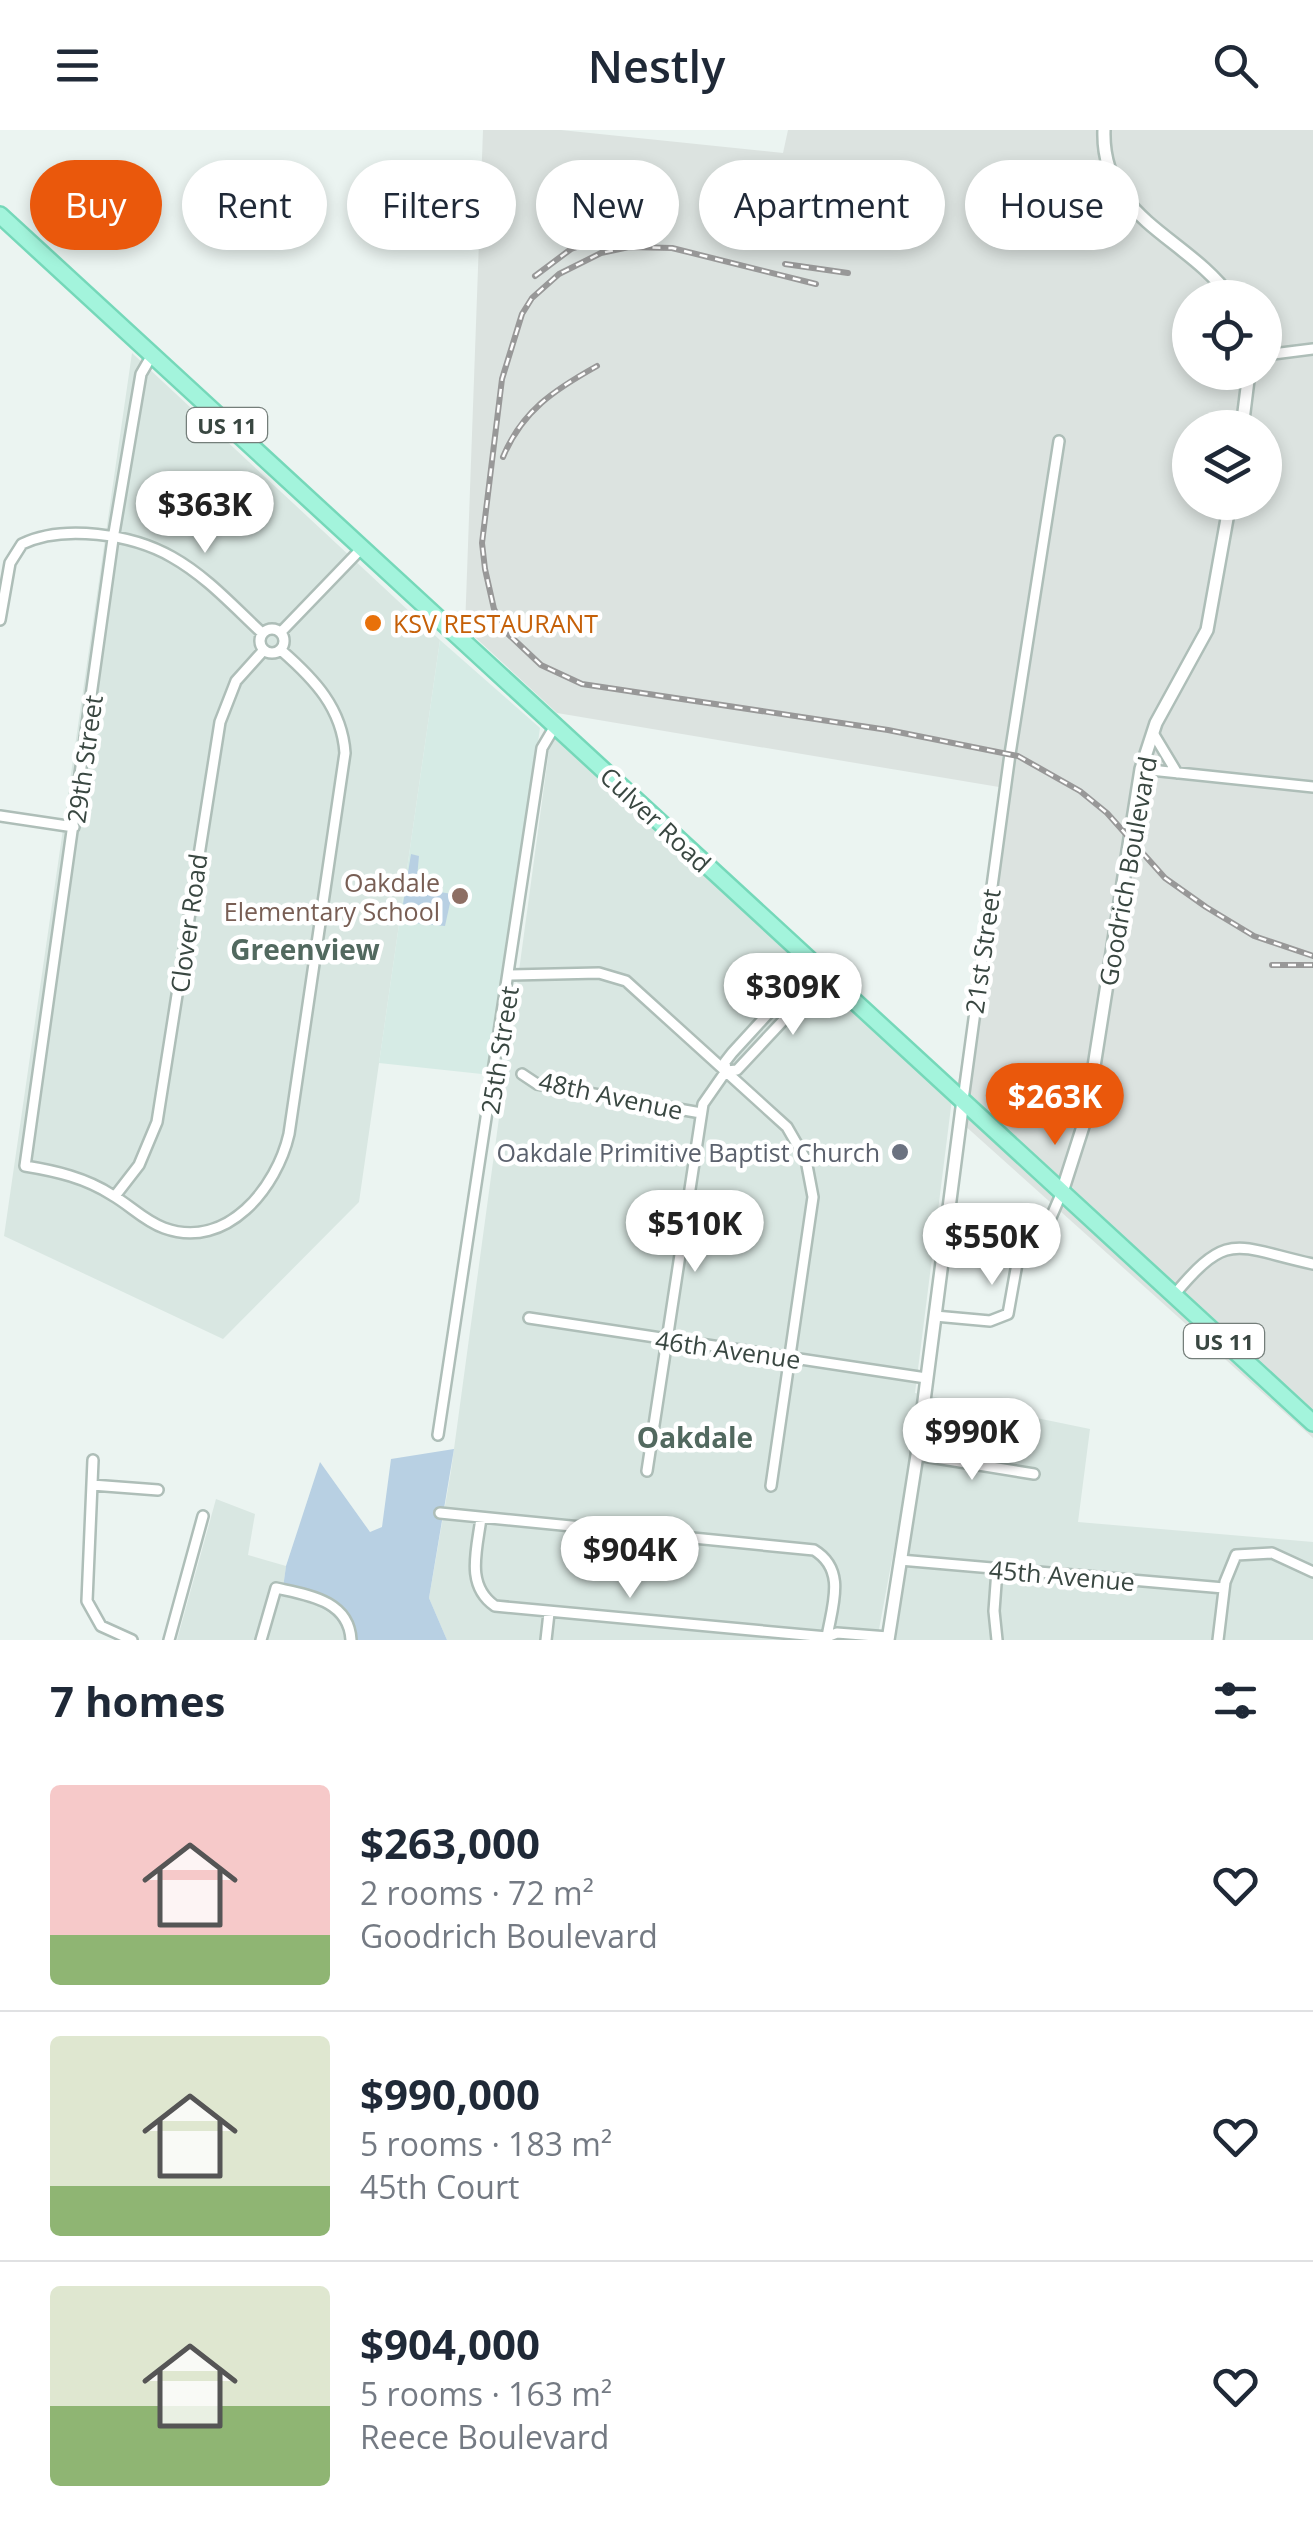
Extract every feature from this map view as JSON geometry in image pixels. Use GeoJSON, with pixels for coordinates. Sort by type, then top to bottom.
{"type":"FeatureCollection","features":[{"type":"Feature","properties":{"kind":"main road","name":"Culver Road"},"geometry":{"type":"LineString","coordinates":[[0,214],[820,970],[951,1082],[963,1100],[1313,1423]]}},
{"type":"Feature","properties":{"kind":"street"},"geometry":{"type":"LineString","coordinates":[[1104,130],[1106,162],[1122,200],[1216,280]]}},
{"type":"Feature","properties":{"kind":"street"},"geometry":{"type":"LineString","coordinates":[[1282,353],[1313,350]]}},
{"type":"Feature","properties":{"kind":"street","name":"29th Street"},"geometry":{"type":"LineString","coordinates":[[114,1196],[82,1179],[25,1166],[114,539],[142,374],[152,355]]}},
{"type":"Feature","properties":{"kind":"street","name":"21st Street"},"geometry":{"type":"LineString","coordinates":[[888,1639],[917,1455],[1010,754],[1060,441]]}},
{"type":"Feature","properties":{"kind":"street","name":"Goodrich Boulevard"},"geometry":{"type":"LineString","coordinates":[[1062,1192],[1086,1117],[1141,768],[1152,732],[1207,630],[1227,520]]}},
{"type":"Feature","properties":{"kind":"street"},"geometry":{"type":"LineString","coordinates":[[0,620],[10,563],[22,544],[61,531],[114,539],[180,562],[261,632],[281,632],[361,549]]}},
{"type":"Feature","properties":{"kind":"street"},"geometry":{"type":"LineString","coordinates":[[261,632],[263,651],[282,651]]}},
{"type":"Feature","properties":{"kind":"street"},"geometry":{"type":"LineString","coordinates":[[114,1196],[163,1228],[209,1230],[257,1200],[274,1178],[285,1152],[345,753],[341,726],[329,701],[282,651],[281,632]]}},
{"type":"Feature","properties":{"kind":"street","name":"Clover Road"},"geometry":{"type":"LineString","coordinates":[[114,1196],[139,1165],[158,1122],[220,722],[236,682],[263,651]]}},
{"type":"Feature","properties":{"kind":"street","name":"25th Street"},"geometry":{"type":"LineString","coordinates":[[438,1435],[511,975],[542,748],[555,726]]}},
{"type":"Feature","properties":{"kind":"street"},"geometry":{"type":"LineString","coordinates":[[1152,732],[1176,774]]}},
{"type":"Feature","properties":{"kind":"street"},"geometry":{"type":"LineString","coordinates":[[1141,768],[1313,788]]}},
{"type":"Feature","properties":{"kind":"street"},"geometry":{"type":"LineString","coordinates":[[0,816],[74,827]]}},
{"type":"Feature","properties":{"kind":"street"},"geometry":{"type":"LineString","coordinates":[[646,1471],[706,1096],[726,1071],[725,1062],[732,1053],[808,970],[820,970],[820,980],[749,1058],[737,1070],[726,1071]]}},
{"type":"Feature","properties":{"kind":"street"},"geometry":{"type":"LineString","coordinates":[[511,975],[590,972],[618,977],[643,992],[787,1127],[802,1151],[811,1178],[810,1226],[771,1486]]}},
{"type":"Feature","properties":{"kind":"street","name":"48th Avenue"},"geometry":{"type":"LineString","coordinates":[[522,1074],[537,1084],[701,1113]]}},
{"type":"Feature","properties":{"kind":"street"},"geometry":{"type":"LineString","coordinates":[[935,1316],[990,1321],[1008,1314],[1014,1268],[1048,1222],[1062,1192]]}},
{"type":"Feature","properties":{"kind":"street"},"geometry":{"type":"LineString","coordinates":[[1174,1295],[1209,1255],[1228,1248],[1313,1264]]}},
{"type":"Feature","properties":{"kind":"street","name":"46th Avenue"},"geometry":{"type":"LineString","coordinates":[[529,1318],[926,1378]]}},
{"type":"Feature","properties":{"kind":"street"},"geometry":{"type":"LineString","coordinates":[[917,1455],[1034,1474]]}},
{"type":"Feature","properties":{"kind":"street"},"geometry":{"type":"LineString","coordinates":[[94,1460],[86,1591],[89,1610],[100,1626],[132,1640]]}},
{"type":"Feature","properties":{"kind":"street"},"geometry":{"type":"LineString","coordinates":[[92,1484],[158,1490]]}},
{"type":"Feature","properties":{"kind":"street"},"geometry":{"type":"LineString","coordinates":[[440,1513],[814,1550],[829,1563],[836,1580],[828,1639]]}},
{"type":"Feature","properties":{"kind":"street"},"geometry":{"type":"LineString","coordinates":[[169,1640],[204,1516]]}},
{"type":"Feature","properties":{"kind":"street"},"geometry":{"type":"LineString","coordinates":[[480,1518],[474,1579],[478,1590],[495,1606],[828,1639],[837,1633],[888,1639]]}},
{"type":"Feature","properties":{"kind":"street"},"geometry":{"type":"LineString","coordinates":[[1218,1635],[1230,1562],[1245,1552],[1282,1555],[1313,1572]]}},
{"type":"Feature","properties":{"kind":"street","name":"45th Avenue"},"geometry":{"type":"LineString","coordinates":[[900,1560],[1224,1588]]}},
{"type":"Feature","properties":{"kind":"street"},"geometry":{"type":"LineString","coordinates":[[998,1570],[994,1611],[998,1640]]}},
{"type":"Feature","properties":{"kind":"street"},"geometry":{"type":"LineString","coordinates":[[261,1640],[276,1588],[329,1603],[343,1615],[351,1636]]}},
{"type":"Feature","properties":{"kind":"street"},"geometry":{"type":"LineString","coordinates":[[546,1640],[549,1614]]}},
{"type":"Feature","properties":{"kind":"shaded area"},"geometry":{"type":"Polygon","coordinates":[[[483,130],[561,130],[783,153],[788,130],[1313,130],[1313,1438],[953,1115],[1005,788],[557,713],[465,628],[479,250],[516,250],[516,160],[482,160],[483,130]]]}},
{"type":"Feature","properties":{"kind":"shaded area"},"geometry":{"type":"Polygon","coordinates":[[[132,353],[440,640],[359,1202],[223,1339],[4,1236],[132,353]]]}},
{"type":"Feature","properties":{"kind":"shaded area","name":"Oakdale Elementary School"},"geometry":{"type":"Polygon","coordinates":[[[440,640],[540,728],[491,1075],[379,1063],[440,640]]]}},
{"type":"Feature","properties":{"kind":"shaded area"},"geometry":{"type":"Polygon","coordinates":[[[557,736],[952,1099],[915,1393],[1090,1429],[1078,1522],[1313,1542],[1313,1640],[896,1640],[912,1524],[899,1522],[877,1640],[447,1640],[429,1598],[451,1471],[549,750],[557,736]]]}},
{"type":"Feature","properties":{"kind":"shaded area"},"geometry":{"type":"Polygon","coordinates":[[[411,854],[419,856],[416,888],[452,894],[445,926],[414,923],[416,906],[403,904],[411,854]]]}},
{"type":"Feature","properties":{"kind":"shaded area"},"geometry":{"type":"Polygon","coordinates":[[[454,1449],[429,1598],[447,1640],[346,1640],[331,1613],[282,1595],[286,1566],[320,1462],[370,1532],[382,1527],[391,1459],[454,1449]]]}},
{"type":"Feature","properties":{"kind":"shaded area"},"geometry":{"type":"Polygon","coordinates":[[[216,1499],[255,1514],[248,1555],[286,1566],[282,1595],[328,1609],[339,1618],[346,1640],[177,1640],[216,1499]]]}},
{"type":"Feature","properties":{"kind":"railway"},"geometry":{"type":"LineString","coordinates":[[816,284],[672,248],[629,247],[601,253],[559,274],[532,298],[522,314],[502,379],[482,543],[494,609],[506,632],[541,665],[582,684],[888,730],[1018,756],[1080,791],[1107,813],[1165,878],[1206,907],[1254,936],[1313,956]]}},
{"type":"Feature","properties":{"kind":"railway"},"geometry":{"type":"LineString","coordinates":[[535,276],[570,250]]}},
{"type":"Feature","properties":{"kind":"railway"},"geometry":{"type":"LineString","coordinates":[[785,264],[848,273]]}},
{"type":"Feature","properties":{"kind":"railway"},"geometry":{"type":"LineString","coordinates":[[503,457],[520,427],[541,403],[597,366]]}},
{"type":"Feature","properties":{"kind":"railway"},"geometry":{"type":"LineString","coordinates":[[1272,965],[1313,965]]}},
{"type":"Feature","properties":{"kind":"place","name":"KSV RESTAURANT"},"geometry":{"type":"Point","coordinates":[373,623]}},
{"type":"Feature","properties":{"kind":"place","name":"Oakdale Elementary School"},"geometry":{"type":"Point","coordinates":[460,896]}},
{"type":"Feature","properties":{"kind":"place","name":"Oakdale Primitive Baptist Church"},"geometry":{"type":"Point","coordinates":[900,1152]}},
{"type":"Feature","properties":{"kind":"district","name":"Greenview"},"geometry":{"type":"Point","coordinates":[305,949]}},
{"type":"Feature","properties":{"kind":"district","name":"Oakdale"},"geometry":{"type":"Point","coordinates":[695,1437]}}]}
